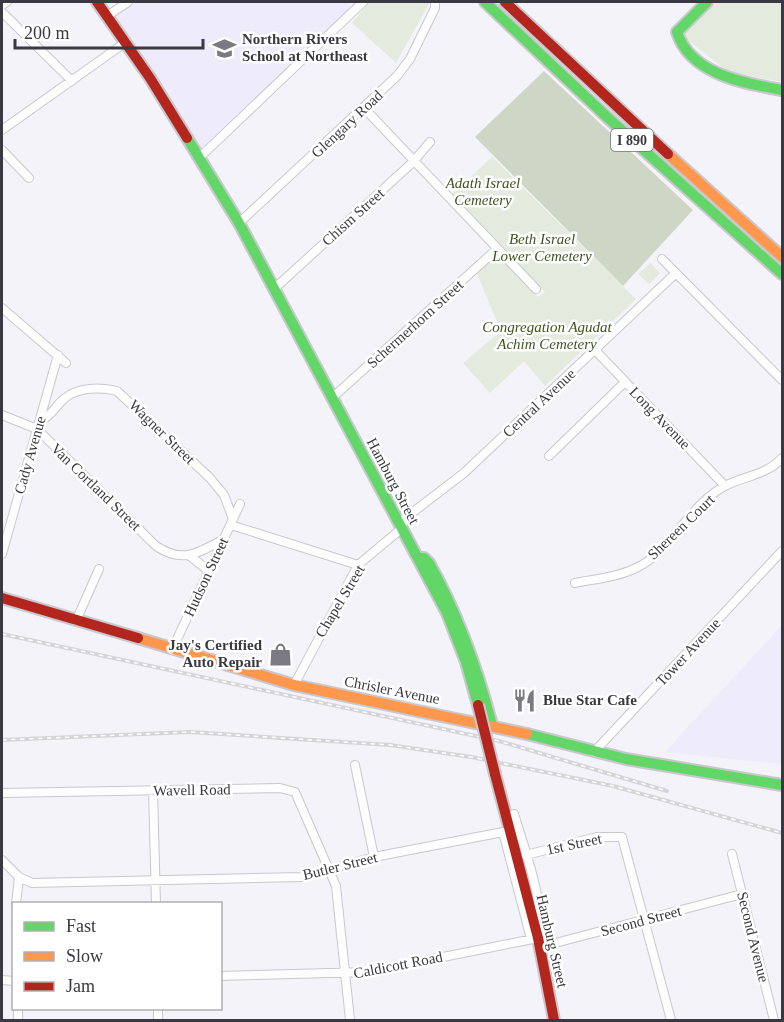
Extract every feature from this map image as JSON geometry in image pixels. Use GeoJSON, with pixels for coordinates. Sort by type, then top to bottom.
{"type":"FeatureCollection","features":[{"type":"Feature","properties":{"kind":"main road","name":"Hamburg Street"},"geometry":{"type":"LineString","coordinates":[[97,2],[126,42],[239,224],[447,613],[466,662],[478,705],[554,1020]]}},
{"type":"Feature","properties":{"kind":"main road","name":"I 890"},"geometry":{"type":"LineString","coordinates":[[486,2],[599,109],[783,274]]}},
{"type":"Feature","properties":{"kind":"main road","name":"I 890"},"geometry":{"type":"LineString","coordinates":[[505,2],[608,100],[783,257]]}},
{"type":"Feature","properties":{"kind":"main road"},"geometry":{"type":"LineString","coordinates":[[707,2],[677,32],[677,39],[685,49],[721,76],[783,90]]}},
{"type":"Feature","properties":{"kind":"main road"},"geometry":{"type":"LineString","coordinates":[[418,558],[424,558],[429,562],[455,613],[473,659],[492,725]]}},
{"type":"Feature","properties":{"kind":"main road","name":"Chrisler Avenue"},"geometry":{"type":"LineString","coordinates":[[2,598],[294,685],[492,725],[626,759],[783,785]]}},
{"type":"Feature","properties":{"kind":"street"},"geometry":{"type":"LineString","coordinates":[[2,5],[7,2]]}},
{"type":"Feature","properties":{"kind":"street"},"geometry":{"type":"LineString","coordinates":[[107,16],[128,2]]}},
{"type":"Feature","properties":{"kind":"street"},"geometry":{"type":"LineString","coordinates":[[199,158],[363,2]]}},
{"type":"Feature","properties":{"kind":"street","name":"Glengary Road"},"geometry":{"type":"LineString","coordinates":[[239,224],[397,76],[410,59],[435,5]]}},
{"type":"Feature","properties":{"kind":"street"},"geometry":{"type":"LineString","coordinates":[[2,12],[72,81]]}},
{"type":"Feature","properties":{"kind":"street"},"geometry":{"type":"LineString","coordinates":[[2,129],[126,42]]}},
{"type":"Feature","properties":{"kind":"street"},"geometry":{"type":"LineString","coordinates":[[364,108],[536,289]]}},
{"type":"Feature","properties":{"kind":"street","name":"Chism Street"},"geometry":{"type":"LineString","coordinates":[[274,289],[413,162],[430,142]]}},
{"type":"Feature","properties":{"kind":"street"},"geometry":{"type":"LineString","coordinates":[[2,150],[30,177]]}},
{"type":"Feature","properties":{"kind":"street","name":"Schermerhorn Street"},"geometry":{"type":"LineString","coordinates":[[332,398],[497,249]]}},
{"type":"Feature","properties":{"kind":"street"},"geometry":{"type":"LineString","coordinates":[[662,259],[783,380]]}},
{"type":"Feature","properties":{"kind":"street","name":"Central Avenue"},"geometry":{"type":"LineString","coordinates":[[401,529],[404,519],[464,473],[676,273]]}},
{"type":"Feature","properties":{"kind":"street"},"geometry":{"type":"LineString","coordinates":[[2,308],[66,363]]}},
{"type":"Feature","properties":{"kind":"street","name":"Long Avenue"},"geometry":{"type":"LineString","coordinates":[[595,350],[725,486]]}},
{"type":"Feature","properties":{"kind":"street","name":"Cady Avenue"},"geometry":{"type":"LineString","coordinates":[[2,554],[58,355]]}},
{"type":"Feature","properties":{"kind":"street"},"geometry":{"type":"LineString","coordinates":[[549,456],[625,382]]}},
{"type":"Feature","properties":{"kind":"street","name":"Wagner Street"},"geometry":{"type":"LineString","coordinates":[[39,425],[66,397],[75,392],[103,387],[117,391],[210,478],[224,495],[232,522]]}},
{"type":"Feature","properties":{"kind":"street","name":"Van Cortland Street"},"geometry":{"type":"LineString","coordinates":[[2,415],[39,425],[156,546],[170,555],[189,556],[209,571]]}},
{"type":"Feature","properties":{"kind":"street","name":"Shereen Court"},"geometry":{"type":"LineString","coordinates":[[575,584],[639,567],[655,554],[693,512],[725,486],[749,478],[781,461]]}},
{"type":"Feature","properties":{"kind":"street","name":"Hudson Street"},"geometry":{"type":"LineString","coordinates":[[172,650],[240,504]]}},
{"type":"Feature","properties":{"kind":"street"},"geometry":{"type":"LineString","coordinates":[[232,522],[358,565]]}},
{"type":"Feature","properties":{"kind":"street","name":"Chapel Street"},"geometry":{"type":"LineString","coordinates":[[294,685],[358,565],[401,529]]}},
{"type":"Feature","properties":{"kind":"street"},"geometry":{"type":"LineString","coordinates":[[189,556],[224,539]]}},
{"type":"Feature","properties":{"kind":"street","name":"Tower Avenue"},"geometry":{"type":"LineString","coordinates":[[594,752],[783,551]]}},
{"type":"Feature","properties":{"kind":"street"},"geometry":{"type":"LineString","coordinates":[[76,621],[99,569]]}},
{"type":"Feature","properties":{"kind":"street"},"geometry":{"type":"LineString","coordinates":[[355,765],[374,857]]}},
{"type":"Feature","properties":{"kind":"street","name":"Wavell Road"},"geometry":{"type":"LineString","coordinates":[[2,793],[289,789],[299,798],[336,886],[350,1020]]}},
{"type":"Feature","properties":{"kind":"street"},"geometry":{"type":"LineString","coordinates":[[153,790],[156,902]]}},
{"type":"Feature","properties":{"kind":"street"},"geometry":{"type":"LineString","coordinates":[[514,814],[541,924],[536,941]]}},
{"type":"Feature","properties":{"kind":"street","name":"Butler Street"},"geometry":{"type":"LineString","coordinates":[[19,877],[32,883],[303,877],[331,871],[341,865],[374,857],[503,832],[536,941]]}},
{"type":"Feature","properties":{"kind":"street","name":"1st Street"},"geometry":{"type":"LineString","coordinates":[[525,855],[597,837],[622,837],[645,920]]}},
{"type":"Feature","properties":{"kind":"street","name":"Second Avenue"},"geometry":{"type":"LineString","coordinates":[[732,854],[774,1020]]}},
{"type":"Feature","properties":{"kind":"street"},"geometry":{"type":"LineString","coordinates":[[2,860],[19,877],[16,902]]}},
{"type":"Feature","properties":{"kind":"street","name":"Second Street"},"geometry":{"type":"LineString","coordinates":[[536,941],[645,920],[742,894]]}},
{"type":"Feature","properties":{"kind":"street"},"geometry":{"type":"LineString","coordinates":[[645,920],[671,1020]]}},
{"type":"Feature","properties":{"kind":"street","name":"Caldicott Road"},"geometry":{"type":"LineString","coordinates":[[222,976],[347,975],[536,941]]}},
{"type":"Feature","properties":{"kind":"shaded area","name":"Northern Rivers School at Northeast"},"geometry":{"type":"Polygon","coordinates":[[[136,2],[348,2],[352,9],[203,149],[115,17],[136,2]]]}},
{"type":"Feature","properties":{"kind":"shaded area"},"geometry":{"type":"Polygon","coordinates":[[[782,625],[782,764],[665,752],[782,625]]]}},
{"type":"Feature","properties":{"kind":"green space"},"geometry":{"type":"Polygon","coordinates":[[[369,2],[430,2],[396,63],[352,23],[369,2]]]}},
{"type":"Feature","properties":{"kind":"green space"},"geometry":{"type":"Polygon","coordinates":[[[717,2],[782,2],[782,82],[728,72],[683,36],[717,2]]]}},
{"type":"Feature","properties":{"kind":"green space"},"geometry":{"type":"Polygon","coordinates":[[[544,71],[693,210],[623,286],[475,137],[544,71]]]}},
{"type":"Feature","properties":{"kind":"green space"},"geometry":{"type":"Polygon","coordinates":[[[492,157],[636,299],[545,386],[524,361],[490,393],[463,363],[501,331],[476,272],[498,253],[538,297],[545,292],[451,195],[492,157]]]}},
{"type":"Feature","properties":{"kind":"green space"},"geometry":{"type":"Polygon","coordinates":[[[651,263],[660,273],[649,284],[638,274],[651,263]]]}},
{"type":"Feature","properties":{"kind":"railway"},"geometry":{"type":"LineString","coordinates":[[2,634],[499,741],[667,791]]}},
{"type":"Feature","properties":{"kind":"railway"},"geometry":{"type":"LineString","coordinates":[[2,740],[190,732],[390,745],[471,757],[613,786],[782,833]]}},
{"type":"Feature","properties":{"kind":"traffic: fast"},"geometry":{"type":"LineString","coordinates":[[485,2],[607,117],[782,274]]}},
{"type":"Feature","properties":{"kind":"traffic: fast"},"geometry":{"type":"LineString","coordinates":[[707,2],[677,32],[693,58],[706,67],[735,80],[782,90]]}},
{"type":"Feature","properties":{"kind":"traffic: fast"},"geometry":{"type":"LineString","coordinates":[[187,138],[239,223],[447,613],[466,662],[478,705]]}},
{"type":"Feature","properties":{"kind":"traffic: fast"},"geometry":{"type":"LineString","coordinates":[[418,558],[424,558],[429,563],[458,622],[492,725]]}},
{"type":"Feature","properties":{"kind":"traffic: fast"},"geometry":{"type":"LineString","coordinates":[[527,734],[626,759],[782,785]]}},
{"type":"Feature","properties":{"kind":"traffic: slow"},"geometry":{"type":"LineString","coordinates":[[668,154],[782,257]]}},
{"type":"Feature","properties":{"kind":"traffic: slow"},"geometry":{"type":"LineString","coordinates":[[138,638],[294,685],[527,734]]}},
{"type":"Feature","properties":{"kind":"traffic: jam"},"geometry":{"type":"LineString","coordinates":[[97,2],[150,78],[187,138]]}},
{"type":"Feature","properties":{"kind":"traffic: jam"},"geometry":{"type":"LineString","coordinates":[[505,2],[668,154]]}},
{"type":"Feature","properties":{"kind":"traffic: jam"},"geometry":{"type":"LineString","coordinates":[[2,598],[138,638]]}},
{"type":"Feature","properties":{"kind":"traffic: jam"},"geometry":{"type":"LineString","coordinates":[[478,705],[495,774]]}},
{"type":"Feature","properties":{"kind":"traffic: jam"},"geometry":{"type":"LineString","coordinates":[[495,774],[538,938],[554,1020]]}},
{"type":"Feature","properties":{"kind":"place","name":"Northern Rivers School at Northeast"},"geometry":{"type":"Point","coordinates":[224,48]}},
{"type":"Feature","properties":{"kind":"place","name":"Jay's Certified Auto Repair"},"geometry":{"type":"Point","coordinates":[280,654]}},
{"type":"Feature","properties":{"kind":"place","name":"Blue Star Cafe"},"geometry":{"type":"Point","coordinates":[525,700]}},
{"type":"Feature","properties":{"kind":"park label","name":"Adath Israel Cemetery"},"geometry":{"type":"Point","coordinates":[483,192]}},
{"type":"Feature","properties":{"kind":"park label","name":"Beth Israel Lower Cemetery"},"geometry":{"type":"Point","coordinates":[542,248]}},
{"type":"Feature","properties":{"kind":"park label","name":"Congregation Agudat Achim Cemetery"},"geometry":{"type":"Point","coordinates":[547,336]}}]}
